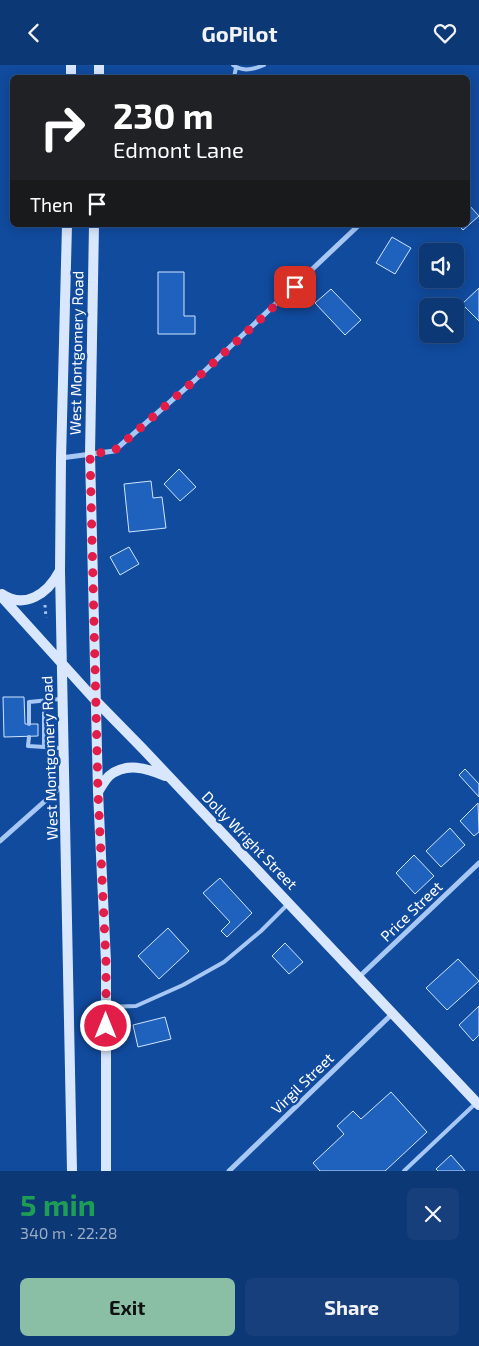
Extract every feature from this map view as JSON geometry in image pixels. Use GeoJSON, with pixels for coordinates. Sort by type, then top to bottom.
{"type":"FeatureCollection","features":[{"type":"Feature","properties":{"kind":"main road","name":"West Montgomery Road"},"geometry":{"type":"LineString","coordinates":[[67,227],[60,459],[60,571],[72,1171]]}},
{"type":"Feature","properties":{"kind":"main road","name":"West Montgomery Road"},"geometry":{"type":"LineString","coordinates":[[94,227],[90,454],[98,792],[106,962],[106,1171]]}},
{"type":"Feature","properties":{"kind":"main road"},"geometry":{"type":"LineString","coordinates":[[0,593],[9,599],[18,601],[31,599],[41,594],[53,583],[60,571]]}},
{"type":"Feature","properties":{"kind":"main road","name":"Dolly Wright Street"},"geometry":{"type":"LineString","coordinates":[[0,593],[96,701],[478,1103]]}},
{"type":"Feature","properties":{"kind":"main road"},"geometry":{"type":"LineString","coordinates":[[98,792],[109,777],[122,769],[135,767],[154,771],[170,778]]}},
{"type":"Feature","properties":{"kind":"street"},"geometry":{"type":"LineString","coordinates":[[60,459],[114,451],[195,380],[358,227]]}},
{"type":"Feature","properties":{"kind":"street"},"geometry":{"type":"LineString","coordinates":[[0,841],[65,783]]}},
{"type":"Feature","properties":{"kind":"street","name":"Price Street"},"geometry":{"type":"LineString","coordinates":[[359,977],[479,863]]}},
{"type":"Feature","properties":{"kind":"street","name":"Virgil Street"},"geometry":{"type":"LineString","coordinates":[[229,1171],[393,1013]]}},
{"type":"Feature","properties":{"kind":"lane"},"geometry":{"type":"LineString","coordinates":[[235,66],[254,69],[264,65]]}},
{"type":"Feature","properties":{"kind":"lane"},"geometry":{"type":"LineString","coordinates":[[29,724],[29,702],[63,699]]}},
{"type":"Feature","properties":{"kind":"lane"},"geometry":{"type":"LineString","coordinates":[[44,700],[44,747]]}},
{"type":"Feature","properties":{"kind":"lane"},"geometry":{"type":"LineString","coordinates":[[29,737],[28,746],[64,748]]}},
{"type":"Feature","properties":{"kind":"lane"},"geometry":{"type":"LineString","coordinates":[[106,1007],[136,1006],[183,985],[224,962],[261,931],[289,903]]}},
{"type":"Feature","properties":{"kind":"lane"},"geometry":{"type":"LineString","coordinates":[[404,1171],[478,1103]]}},
{"type":"Feature","properties":{"kind":"path"},"geometry":{"type":"LineString","coordinates":[[45,599],[47,623]]}},
{"type":"Feature","properties":{"kind":"building"},"geometry":{"type":"Polygon","coordinates":[[[470,206],[479,216],[470,224],[470,206]]]}},
{"type":"Feature","properties":{"kind":"building"},"geometry":{"type":"Polygon","coordinates":[[[392,237],[411,248],[395,274],[376,263],[392,237]]]}},
{"type":"Feature","properties":{"kind":"building"},"geometry":{"type":"Polygon","coordinates":[[[158,272],[184,272],[184,316],[195,316],[195,334],[158,334],[158,272]]]}},
{"type":"Feature","properties":{"kind":"building"},"geometry":{"type":"Polygon","coordinates":[[[479,288],[479,321],[464,306],[464,302],[479,288]]]}},
{"type":"Feature","properties":{"kind":"building"},"geometry":{"type":"Polygon","coordinates":[[[331,289],[361,320],[345,335],[315,303],[331,289]]]}},
{"type":"Feature","properties":{"kind":"building"},"geometry":{"type":"Polygon","coordinates":[[[179,469],[196,487],[180,501],[164,484],[179,469]]]}},
{"type":"Feature","properties":{"kind":"building"},"geometry":{"type":"Polygon","coordinates":[[[151,481],[153,498],[162,497],[166,528],[129,532],[124,484],[151,481]]]}},
{"type":"Feature","properties":{"kind":"building"},"geometry":{"type":"Polygon","coordinates":[[[129,547],[139,564],[120,575],[110,557],[129,547]]]}},
{"type":"Feature","properties":{"kind":"building"},"geometry":{"type":"Polygon","coordinates":[[[3,697],[24,697],[25,724],[38,724],[38,736],[4,737],[3,697]]]}},
{"type":"Feature","properties":{"kind":"building"},"geometry":{"type":"Polygon","coordinates":[[[465,769],[479,784],[479,797],[459,775],[465,769]]]}},
{"type":"Feature","properties":{"kind":"building"},"geometry":{"type":"Polygon","coordinates":[[[478,803],[479,832],[474,836],[460,821],[478,803]]]}},
{"type":"Feature","properties":{"kind":"building"},"geometry":{"type":"Polygon","coordinates":[[[450,828],[465,845],[441,867],[426,851],[450,828]]]}},
{"type":"Feature","properties":{"kind":"building"},"geometry":{"type":"Polygon","coordinates":[[[414,855],[434,876],[415,894],[396,873],[414,855]]]}},
{"type":"Feature","properties":{"kind":"building"},"geometry":{"type":"Polygon","coordinates":[[[220,878],[252,913],[227,937],[221,931],[230,922],[203,893],[220,878]]]}},
{"type":"Feature","properties":{"kind":"building"},"geometry":{"type":"Polygon","coordinates":[[[168,928],[189,951],[159,979],[138,956],[168,928]]]}},
{"type":"Feature","properties":{"kind":"building"},"geometry":{"type":"Polygon","coordinates":[[[285,943],[303,962],[289,974],[272,956],[285,943]]]}},
{"type":"Feature","properties":{"kind":"building"},"geometry":{"type":"Polygon","coordinates":[[[458,959],[479,981],[447,1010],[426,988],[458,959]]]}},
{"type":"Feature","properties":{"kind":"building"},"geometry":{"type":"Polygon","coordinates":[[[479,1006],[479,1035],[473,1041],[459,1025],[479,1006]]]}},
{"type":"Feature","properties":{"kind":"building"},"geometry":{"type":"Polygon","coordinates":[[[165,1017],[171,1039],[138,1047],[133,1025],[165,1017]]]}},
{"type":"Feature","properties":{"kind":"building"},"geometry":{"type":"Polygon","coordinates":[[[391,1092],[427,1132],[385,1171],[320,1171],[313,1163],[344,1134],[337,1126],[353,1111],[361,1119],[391,1092]]]}},
{"type":"Feature","properties":{"kind":"building"},"geometry":{"type":"Polygon","coordinates":[[[451,1155],[465,1171],[438,1171],[436,1169],[451,1155]]]}},
{"type":"Feature","properties":{"kind":"route"},"geometry":{"type":"LineString","coordinates":[[106,1026],[106,962],[98,792],[90,454],[114,451],[195,380],[295,287]]}}]}
